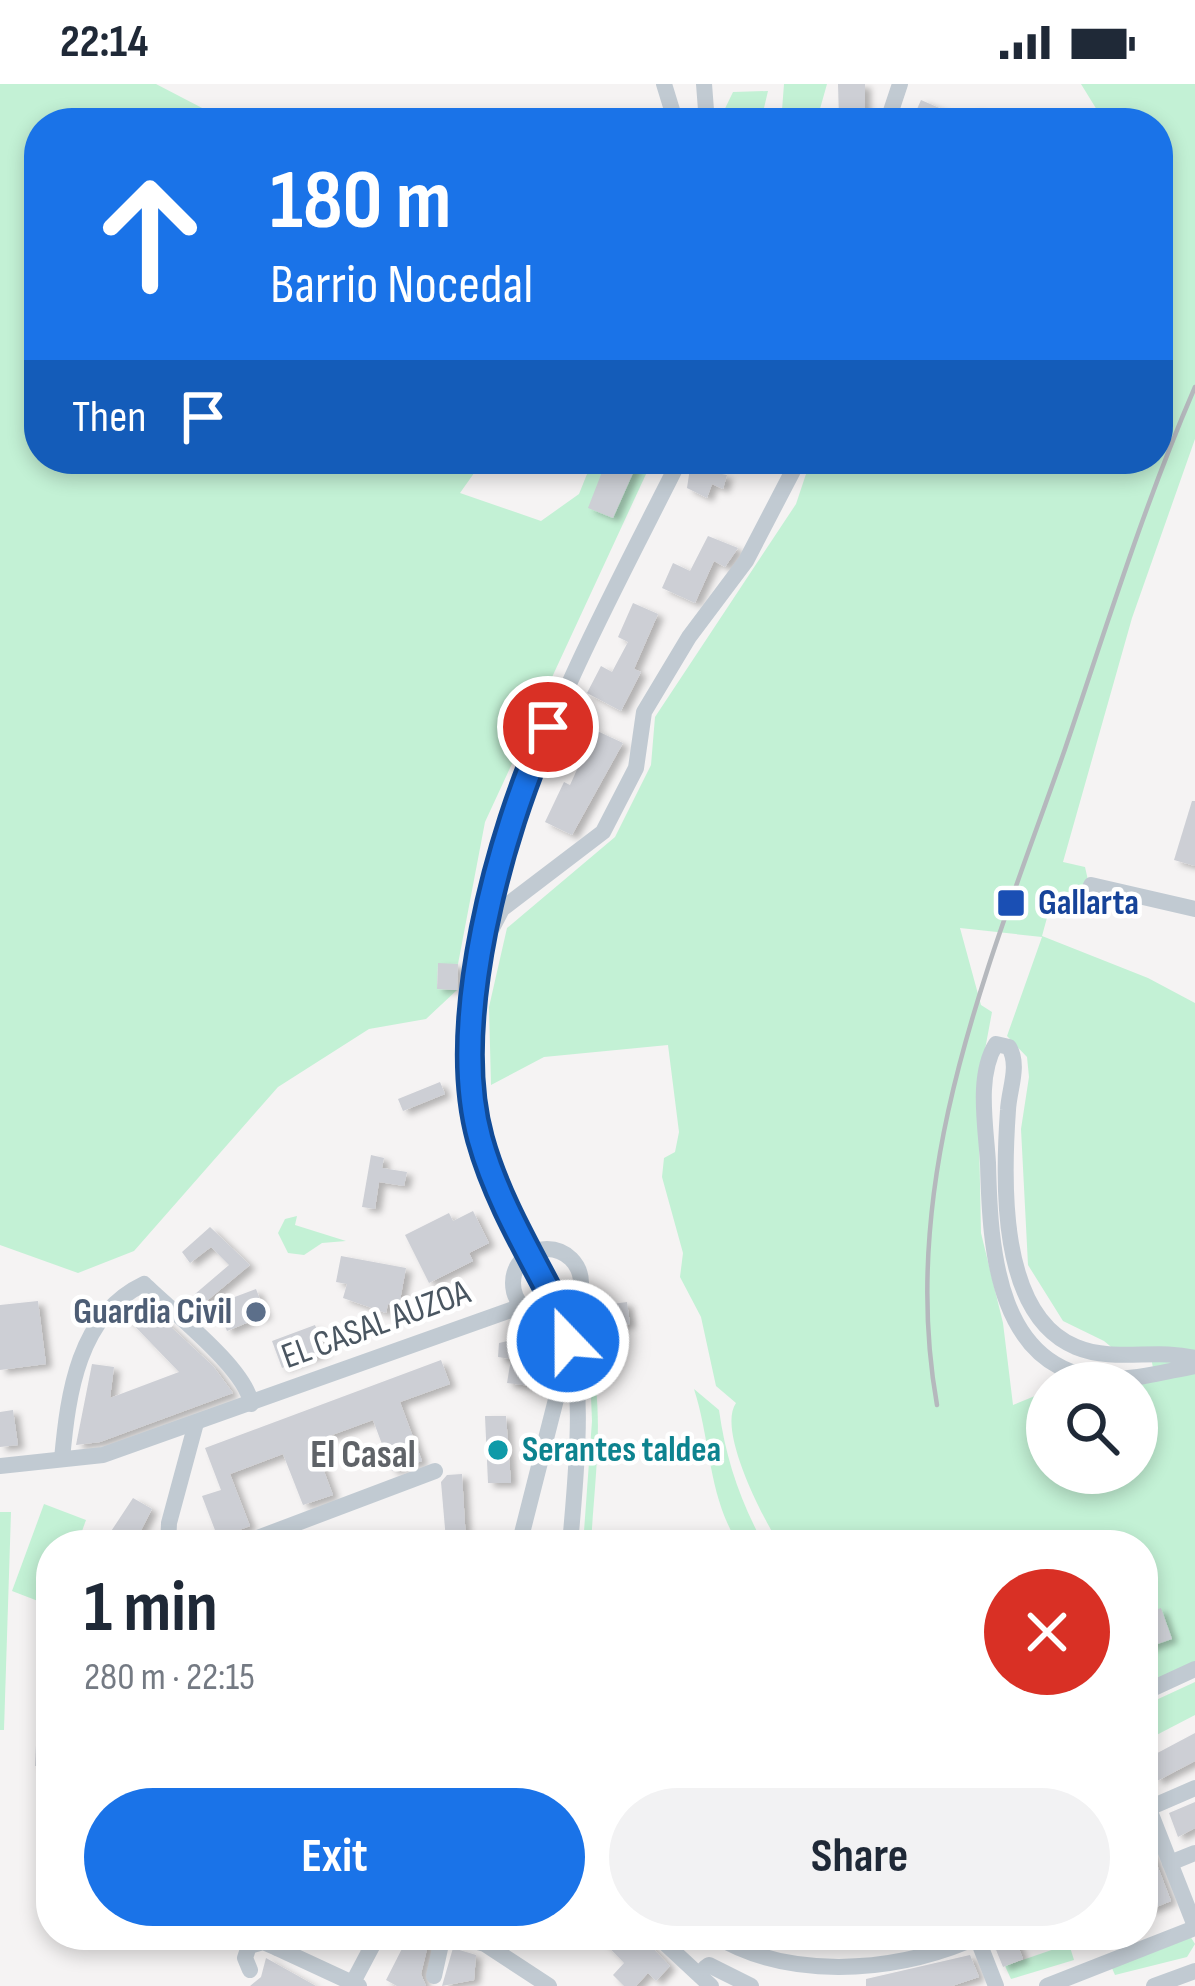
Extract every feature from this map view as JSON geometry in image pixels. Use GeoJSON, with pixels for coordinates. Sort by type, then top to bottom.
{"type":"FeatureCollection","features":[{"type":"Feature","properties":{"kind":"street"},"geometry":{"type":"LineString","coordinates":[[572,1530],[578,1421],[569,1349],[561,1314],[486,1160],[473,1108],[470,1009],[479,953],[531,764],[673,474]]}},
{"type":"Feature","properties":{"kind":"street"},"geometry":{"type":"LineString","coordinates":[[479,953],[502,909],[603,832],[625,798],[636,768],[644,712],[689,637],[746,561],[791,474]]}},
{"type":"Feature","properties":{"kind":"street"},"geometry":{"type":"LineString","coordinates":[[1090,884],[1195,909]]}},
{"type":"Feature","properties":{"kind":"street"},"geometry":{"type":"LineString","coordinates":[[996,1044],[1009,1047],[1015,1061],[1007,1115],[1012,1263],[1025,1296],[1058,1337],[1074,1346],[1103,1356],[1161,1352],[1195,1362],[1115,1379],[1083,1375],[1051,1360],[1010,1310],[990,1246],[985,1086],[996,1044]]}},
{"type":"Feature","properties":{"kind":"street"},"geometry":{"type":"LineString","coordinates":[[562,1252],[577,1268],[580,1289],[561,1314],[540,1317],[522,1306],[513,1278],[530,1254],[562,1252]]}},
{"type":"Feature","properties":{"kind":"street","name":"EL CASAL AUZOA"},"geometry":{"type":"LineString","coordinates":[[62,1459],[77,1358],[128,1291],[144,1284],[250,1390],[251,1404]]}},
{"type":"Feature","properties":{"kind":"street","name":"EL CASAL AUZOA"},"geometry":{"type":"LineString","coordinates":[[0,1466],[103,1455],[522,1306]]}},
{"type":"Feature","properties":{"kind":"street"},"geometry":{"type":"LineString","coordinates":[[523,1530],[569,1349]]}},
{"type":"Feature","properties":{"kind":"street"},"geometry":{"type":"LineString","coordinates":[[548,1426],[578,1421]]}},
{"type":"Feature","properties":{"kind":"street"},"geometry":{"type":"LineString","coordinates":[[171,1530],[196,1424]]}},
{"type":"Feature","properties":{"kind":"street"},"geometry":{"type":"LineString","coordinates":[[279,1530],[435,1471]]}},
{"type":"Feature","properties":{"kind":"street"},"geometry":{"type":"LineString","coordinates":[[1158,1686],[1195,1670]]}},
{"type":"Feature","properties":{"kind":"street"},"geometry":{"type":"LineString","coordinates":[[1158,1798],[1195,1788]]}},
{"type":"Feature","properties":{"kind":"street"},"geometry":{"type":"LineString","coordinates":[[1158,1832],[1195,1927],[1158,1942]]}},
{"type":"Feature","properties":{"kind":"street"},"geometry":{"type":"LineString","coordinates":[[1170,1863],[1195,1853]]}},
{"type":"Feature","properties":{"kind":"street"},"geometry":{"type":"LineString","coordinates":[[248,1950],[250,1970]]}},
{"type":"Feature","properties":{"kind":"street"},"geometry":{"type":"LineString","coordinates":[[291,1950],[354,1985],[370,1950]]}},
{"type":"Feature","properties":{"kind":"street"},"geometry":{"type":"LineString","coordinates":[[434,1976],[440,1950]]}},
{"type":"Feature","properties":{"kind":"street"},"geometry":{"type":"LineString","coordinates":[[492,1950],[549,1986]]}},
{"type":"Feature","properties":{"kind":"street"},"geometry":{"type":"LineString","coordinates":[[670,1950],[697,1980],[709,1965],[751,1986]]}},
{"type":"Feature","properties":{"kind":"street"},"geometry":{"type":"LineString","coordinates":[[760,1950],[810,1966],[877,1964],[928,1950]]}},
{"type":"Feature","properties":{"kind":"street"},"geometry":{"type":"LineString","coordinates":[[978,1950],[996,1986]]}},
{"type":"Feature","properties":{"kind":"street"},"geometry":{"type":"LineString","coordinates":[[1047,1986],[1137,1950]]}},
{"type":"Feature","properties":{"kind":"street"},"geometry":{"type":"LineString","coordinates":[[1154,1986],[1195,1971]]}},
{"type":"Feature","properties":{"kind":"green space"},"geometry":{"type":"Polygon","coordinates":[[[0,84],[156,84],[202,108],[24,108],[24,474],[473,474],[460,493],[541,521],[579,494],[587,474],[646,474],[485,822],[458,964],[438,964],[437,989],[457,990],[426,1019],[369,1029],[278,1087],[134,1251],[78,1273],[0,1245],[0,84]]]}},
{"type":"Feature","properties":{"kind":"green space"},"geometry":{"type":"Polygon","coordinates":[[[784,84],[827,84],[820,108],[782,108],[784,84]]]}},
{"type":"Feature","properties":{"kind":"green space"},"geometry":{"type":"Polygon","coordinates":[[[1081,84],[1195,84],[1195,439],[1132,618],[1063,862],[1085,867],[1093,902],[1082,909],[1051,903],[1042,936],[1148,978],[1195,1003],[1195,1664],[1158,1679],[1158,1530],[771,1530],[736,1449],[732,1415],[736,1403],[716,1386],[701,1317],[680,1277],[683,1253],[662,1177],[664,1158],[675,1152],[679,1132],[668,1045],[544,1057],[491,1085],[489,1007],[507,928],[615,837],[651,765],[655,717],[796,504],[806,474],[1173,474],[1173,108],[1096,108],[1081,84]],[[960,928],[981,1005],[992,1012],[978,1087],[981,1233],[1003,1323],[1013,1405],[1026,1400],[1026,1494],[1158,1494],[1158,1362],[1151,1357],[1127,1360],[1104,1341],[1063,1321],[1028,1265],[1021,1129],[1029,1077],[1027,1057],[1007,1036],[1042,937],[960,928]]]}},
{"type":"Feature","properties":{"kind":"green space"},"geometry":{"type":"Polygon","coordinates":[[[768,91],[764,108],[725,108],[733,92],[768,91]]]}},
{"type":"Feature","properties":{"kind":"green space"},"geometry":{"type":"Polygon","coordinates":[[[297,1216],[295,1225],[346,1241],[322,1243],[304,1255],[288,1253],[278,1233],[285,1219],[297,1216]]]}},
{"type":"Feature","properties":{"kind":"green space"},"geometry":{"type":"Polygon","coordinates":[[[589,1350],[597,1397],[598,1447],[592,1530],[584,1530],[592,1421],[589,1350]]]}},
{"type":"Feature","properties":{"kind":"green space"},"geometry":{"type":"Polygon","coordinates":[[[694,1389],[719,1410],[735,1479],[757,1530],[731,1530],[729,1526],[694,1389]]]}},
{"type":"Feature","properties":{"kind":"green space"},"geometry":{"type":"Polygon","coordinates":[[[44,1504],[86,1520],[82,1530],[36,1530],[36,1600],[12,1591],[44,1504]]]}},
{"type":"Feature","properties":{"kind":"green space"},"geometry":{"type":"Polygon","coordinates":[[[0,1512],[11,1512],[4,1730],[0,1730],[0,1512]]]}},
{"type":"Feature","properties":{"kind":"green space"},"geometry":{"type":"Polygon","coordinates":[[[1195,1682],[1195,1715],[1158,1734],[1158,1699],[1195,1682]]]}},
{"type":"Feature","properties":{"kind":"green space"},"geometry":{"type":"Polygon","coordinates":[[[1190,1936],[1195,1944],[1187,1957],[1115,1975],[1111,1966],[1190,1936]]]}},
{"type":"Feature","properties":{"kind":"green space"},"geometry":{"type":"Polygon","coordinates":[[[1052,1950],[1071,1950],[1074,1960],[1011,1979],[1005,1966],[1052,1950]]]}},
{"type":"Feature","properties":{"kind":"building"},"geometry":{"type":"Polygon","coordinates":[[[838,84],[865,84],[865,108],[839,108],[838,84]]]}},
{"type":"Feature","properties":{"kind":"building"},"geometry":{"type":"Polygon","coordinates":[[[601,474],[633,474],[613,518],[588,508],[601,474]]]}},
{"type":"Feature","properties":{"kind":"building"},"geometry":{"type":"Polygon","coordinates":[[[689,474],[727,475],[723,489],[712,484],[707,498],[687,488],[689,474]]]}},
{"type":"Feature","properties":{"kind":"building"},"geometry":{"type":"Polygon","coordinates":[[[708,536],[738,548],[725,567],[714,561],[695,603],[662,588],[673,563],[690,571],[708,536]]]}},
{"type":"Feature","properties":{"kind":"building"},"geometry":{"type":"Polygon","coordinates":[[[633,603],[658,614],[634,669],[641,672],[621,711],[587,693],[601,666],[612,672],[628,642],[618,637],[633,603]]]}},
{"type":"Feature","properties":{"kind":"building"},"geometry":{"type":"Polygon","coordinates":[[[595,730],[623,743],[572,835],[545,822],[564,782],[570,785],[595,730]]]}},
{"type":"Feature","properties":{"kind":"building"},"geometry":{"type":"Polygon","coordinates":[[[1195,801],[1195,866],[1174,860],[1195,801]]]}},
{"type":"Feature","properties":{"kind":"building"},"geometry":{"type":"Polygon","coordinates":[[[438,963],[458,964],[457,990],[437,989],[438,963]]]}},
{"type":"Feature","properties":{"kind":"building"},"geometry":{"type":"Polygon","coordinates":[[[440,1082],[445,1094],[403,1111],[398,1099],[440,1082]]]}},
{"type":"Feature","properties":{"kind":"building"},"geometry":{"type":"Polygon","coordinates":[[[371,1155],[384,1158],[382,1168],[407,1172],[404,1186],[379,1182],[375,1209],[362,1207],[371,1155]]]}},
{"type":"Feature","properties":{"kind":"building"},"geometry":{"type":"Polygon","coordinates":[[[473,1211],[489,1243],[469,1253],[473,1261],[429,1283],[405,1235],[449,1213],[453,1221],[473,1211]]]}},
{"type":"Feature","properties":{"kind":"building"},"geometry":{"type":"Polygon","coordinates":[[[210,1227],[250,1265],[197,1309],[188,1300],[229,1265],[211,1247],[190,1263],[182,1252],[210,1227]]]}},
{"type":"Feature","properties":{"kind":"building"},"geometry":{"type":"Polygon","coordinates":[[[341,1256],[406,1268],[399,1306],[388,1304],[386,1313],[343,1298],[347,1284],[336,1282],[341,1256]]]}},
{"type":"Feature","properties":{"kind":"building"},"geometry":{"type":"Polygon","coordinates":[[[256,1289],[266,1315],[227,1331],[216,1304],[256,1289]]]}},
{"type":"Feature","properties":{"kind":"building"},"geometry":{"type":"Polygon","coordinates":[[[142,1300],[213,1366],[233,1393],[100,1442],[76,1445],[92,1364],[114,1367],[110,1398],[179,1372],[123,1314],[142,1300]]]}},
{"type":"Feature","properties":{"kind":"building"},"geometry":{"type":"Polygon","coordinates":[[[38,1301],[46,1364],[0,1370],[0,1305],[38,1301]]]}},
{"type":"Feature","properties":{"kind":"building"},"geometry":{"type":"Polygon","coordinates":[[[627,1302],[630,1324],[608,1326],[611,1347],[589,1350],[585,1315],[613,1312],[612,1304],[627,1302]]]}},
{"type":"Feature","properties":{"kind":"building"},"geometry":{"type":"Polygon","coordinates":[[[315,1325],[325,1352],[282,1368],[272,1341],[315,1325]]]}},
{"type":"Feature","properties":{"kind":"building"},"geometry":{"type":"Polygon","coordinates":[[[528,1336],[538,1344],[531,1386],[507,1383],[511,1359],[498,1357],[499,1343],[528,1336]]]}},
{"type":"Feature","properties":{"kind":"building"},"geometry":{"type":"Polygon","coordinates":[[[441,1360],[450,1384],[400,1402],[422,1461],[392,1471],[373,1420],[313,1442],[333,1495],[303,1505],[283,1454],[230,1474],[250,1526],[239,1530],[215,1530],[202,1496],[221,1490],[205,1448],[441,1360]]]}},
{"type":"Feature","properties":{"kind":"building"},"geometry":{"type":"Polygon","coordinates":[[[13,1410],[18,1445],[0,1447],[0,1412],[13,1410]]]}},
{"type":"Feature","properties":{"kind":"building","name":"Serantes taldea"},"geometry":{"type":"Polygon","coordinates":[[[485,1416],[506,1416],[511,1483],[488,1483],[485,1416]]]}},
{"type":"Feature","properties":{"kind":"building","name":"Serantes taldea"},"geometry":{"type":"Polygon","coordinates":[[[462,1474],[465,1530],[445,1530],[441,1482],[447,1475],[462,1474]]]}},
{"type":"Feature","properties":{"kind":"building"},"geometry":{"type":"Polygon","coordinates":[[[133,1498],[152,1509],[141,1530],[112,1530],[133,1498]]]}},
{"type":"Feature","properties":{"kind":"building"},"geometry":{"type":"Polygon","coordinates":[[[1158,1609],[1172,1639],[1158,1644],[1158,1609]]]}},
{"type":"Feature","properties":{"kind":"building"},"geometry":{"type":"Polygon","coordinates":[[[1195,1733],[1195,1761],[1158,1780],[1158,1753],[1195,1733]]]}},
{"type":"Feature","properties":{"kind":"building"},"geometry":{"type":"Polygon","coordinates":[[[1195,1802],[1195,1828],[1178,1837],[1169,1813],[1195,1802]]]}},
{"type":"Feature","properties":{"kind":"building"},"geometry":{"type":"Polygon","coordinates":[[[1158,1867],[1171,1901],[1158,1906],[1158,1867]]]}},
{"type":"Feature","properties":{"kind":"building"},"geometry":{"type":"Polygon","coordinates":[[[401,1950],[427,1950],[421,1974],[426,1986],[397,1986],[386,1980],[401,1950]]]}},
{"type":"Feature","properties":{"kind":"building"},"geometry":{"type":"Polygon","coordinates":[[[452,1950],[476,1955],[474,1980],[442,1986],[452,1950]]]}},
{"type":"Feature","properties":{"kind":"building"},"geometry":{"type":"Polygon","coordinates":[[[611,1950],[655,1950],[670,1966],[656,1981],[648,1973],[636,1986],[624,1986],[613,1975],[624,1963],[611,1950]]]}},
{"type":"Feature","properties":{"kind":"building"},"geometry":{"type":"Polygon","coordinates":[[[996,1950],[1020,1950],[1023,1959],[1003,1967],[996,1950]]]}},
{"type":"Feature","properties":{"kind":"building"},"geometry":{"type":"Polygon","coordinates":[[[970,1955],[979,1977],[952,1986],[866,1986],[866,1979],[970,1955]]]}},
{"type":"Feature","properties":{"kind":"building"},"geometry":{"type":"Polygon","coordinates":[[[266,1958],[316,1986],[250,1986],[261,1977],[266,1958]]]}},
{"type":"Feature","properties":{"kind":"railway"},"geometry":{"type":"LineString","coordinates":[[1173,441],[1195,387]]}},
{"type":"Feature","properties":{"kind":"railway"},"geometry":{"type":"LineString","coordinates":[[937,1405],[928,1320],[929,1236],[958,1071],[1008,909],[1160,474]]}},
{"type":"Feature","properties":{"kind":"place","name":"Gallarta"},"geometry":{"type":"Point","coordinates":[1011,903]}},
{"type":"Feature","properties":{"kind":"place","name":"Guardia Civil"},"geometry":{"type":"Point","coordinates":[256,1312]}},
{"type":"Feature","properties":{"kind":"place","name":"Serantes taldea"},"geometry":{"type":"Point","coordinates":[498,1450]}},
{"type":"Feature","properties":{"kind":"district","name":"El Casal"},"geometry":{"type":"Point","coordinates":[363,1455]}},
{"type":"Feature","properties":{"kind":"route"},"geometry":{"type":"LineString","coordinates":[[548,727],[531,764],[479,953],[470,1009],[471,1057],[473,1108],[486,1160],[565,1322],[568,1341]]}}]}
